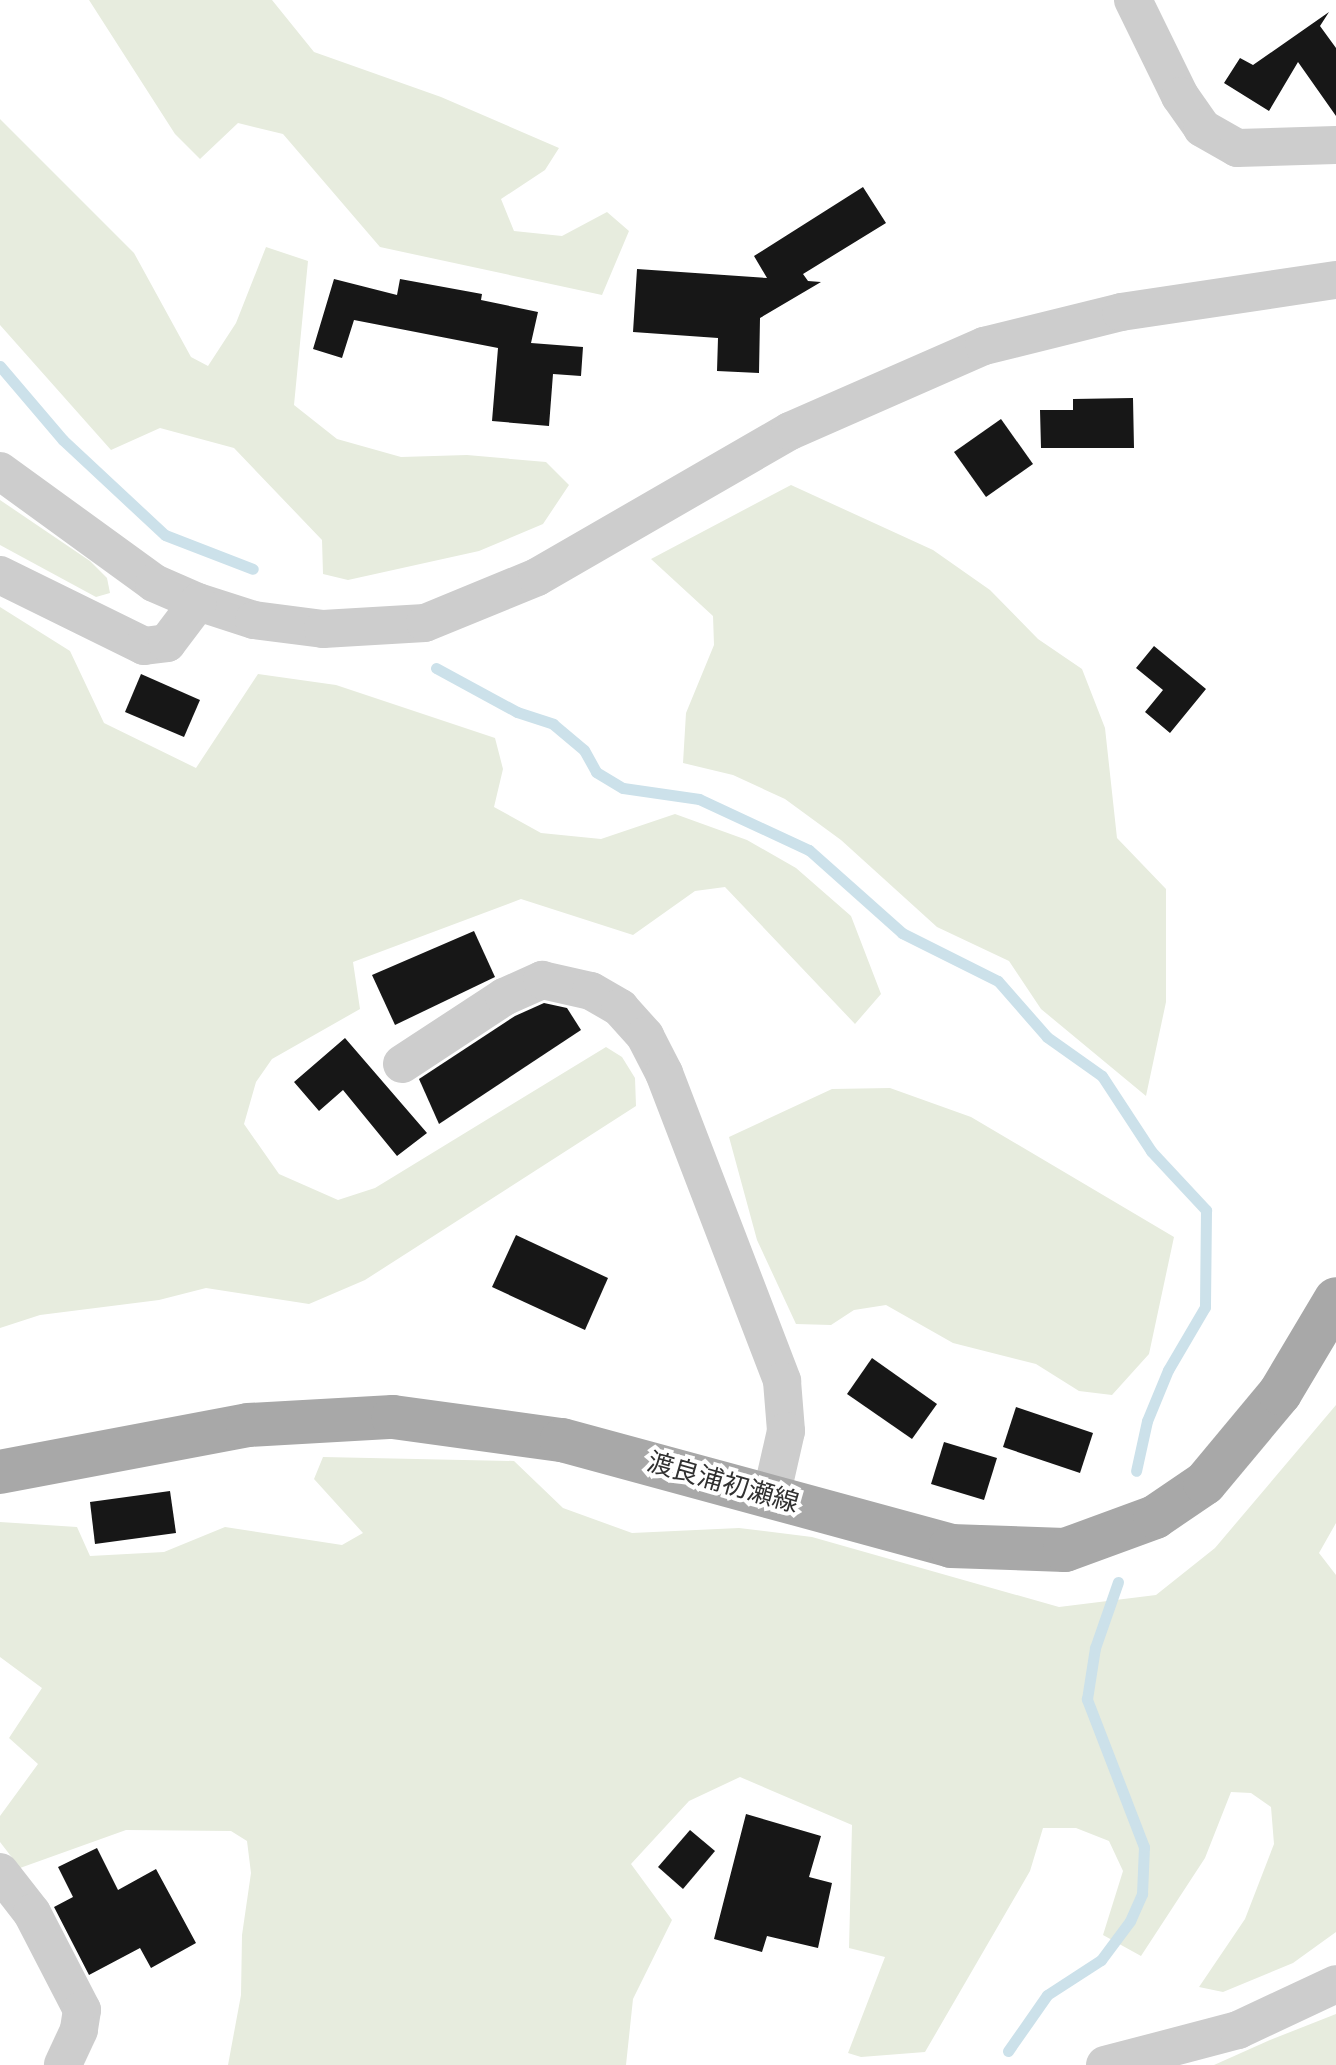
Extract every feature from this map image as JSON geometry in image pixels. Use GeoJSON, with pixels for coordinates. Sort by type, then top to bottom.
{"type":"FeatureCollection","features":[{"type":"Feature","properties":{"kind":"main road","name":"渡良浦初瀬線"},"geometry":{"type":"LineString","coordinates":[[0,1472],[248,1425],[393,1417],[562,1440],[951,1546],[1050,1551],[1106,1538],[1155,1517],[1205,1483],[1280,1393],[1336,1299]]}},
{"type":"Feature","properties":{"kind":"street"},"geometry":{"type":"LineString","coordinates":[[1133,0],[1180,96],[1202,128],[1237,148],[1336,145]]}},
{"type":"Feature","properties":{"kind":"street"},"geometry":{"type":"LineString","coordinates":[[0,471],[154,583],[198,602],[254,620],[323,629],[425,623],[537,577],[790,431],[984,346],[1121,312],[1336,280]]}},
{"type":"Feature","properties":{"kind":"street"},"geometry":{"type":"LineString","coordinates":[[0,575],[144,646],[167,643],[198,602]]}},
{"type":"Feature","properties":{"kind":"street"},"geometry":{"type":"LineString","coordinates":[[402,1064],[504,997],[542,980],[591,991],[620,1008],[645,1036],[664,1073],[782,1381],[786,1431],[771,1497]]}},
{"type":"Feature","properties":{"kind":"street"},"geometry":{"type":"LineString","coordinates":[[0,1872],[32,1913],[82,2010],[79,2030],[63,2065]]}},
{"type":"Feature","properties":{"kind":"street"},"geometry":{"type":"LineString","coordinates":[[1105,2065],[1238,2030],[1336,1984]]}},
{"type":"Feature","properties":{"kind":"shaded area"},"geometry":{"type":"Polygon","coordinates":[[[89,0],[272,0],[314,52],[441,97],[559,148],[545,170],[501,199],[514,231],[562,236],[607,212],[629,231],[602,295],[380,247],[283,134],[238,123],[200,159],[175,134],[89,0]]]}},
{"type":"Feature","properties":{"kind":"shaded area"},"geometry":{"type":"Polygon","coordinates":[[[0,119],[134,253],[191,357],[208,366],[236,323],[266,247],[308,261],[294,405],[337,439],[401,457],[467,455],[546,462],[569,485],[543,524],[479,551],[348,580],[323,574],[322,540],[234,448],[160,428],[111,450],[0,325],[0,119]]]}},
{"type":"Feature","properties":{"kind":"shaded area"},"geometry":{"type":"Polygon","coordinates":[[[791,485],[933,550],[990,590],[1038,639],[1082,669],[1105,728],[1117,838],[1166,889],[1166,1002],[1146,1096],[1041,1009],[1009,961],[937,927],[841,840],[785,799],[733,775],[683,763],[686,713],[714,645],[713,616],[651,559],[791,485]]]}},
{"type":"Feature","properties":{"kind":"shaded area"},"geometry":{"type":"Polygon","coordinates":[[[0,500],[90,561],[107,578],[110,593],[96,597],[0,545],[0,500]]]}},
{"type":"Feature","properties":{"kind":"shaded area"},"geometry":{"type":"Polygon","coordinates":[[[0,607],[70,651],[104,723],[196,768],[258,674],[336,685],[495,738],[503,769],[494,807],[541,833],[601,839],[675,814],[747,840],[796,868],[851,916],[881,994],[855,1024],[725,887],[695,891],[633,935],[521,899],[353,962],[360,1009],[272,1059],[256,1082],[244,1124],[279,1174],[338,1200],[375,1188],[606,1047],[622,1057],[635,1078],[636,1106],[365,1280],[309,1304],[206,1288],[159,1300],[40,1315],[0,1328],[0,607]]]}},
{"type":"Feature","properties":{"kind":"shaded area"},"geometry":{"type":"Polygon","coordinates":[[[890,1088],[971,1117],[1174,1237],[1149,1354],[1112,1395],[1079,1391],[1036,1364],[953,1343],[886,1305],[854,1310],[831,1325],[796,1324],[757,1240],[729,1137],[832,1089],[890,1088]]]}},
{"type":"Feature","properties":{"kind":"shaded area"},"geometry":{"type":"Polygon","coordinates":[[[1336,1405],[1336,1523],[1319,1553],[1336,1575],[1336,1932],[1293,1963],[1223,1992],[1199,1987],[1245,1919],[1274,1844],[1271,1807],[1251,1793],[1231,1792],[1205,1858],[1141,1956],[1103,1935],[1123,1871],[1109,1841],[1076,1828],[1043,1828],[1030,1871],[925,2052],[861,2057],[848,2053],[885,1957],[849,1948],[852,1825],[740,1777],[689,1801],[631,1864],[672,1920],[633,1999],[626,2065],[228,2065],[241,1995],[242,1935],[251,1873],[247,1841],[231,1831],[126,1830],[20,1868],[0,1842],[0,1816],[38,1764],[9,1738],[42,1688],[0,1657],[0,1522],[77,1527],[90,1556],[164,1552],[225,1527],[342,1545],[363,1533],[314,1479],[323,1457],[514,1461],[563,1508],[632,1533],[739,1528],[812,1537],[1059,1607],[1156,1595],[1215,1548],[1336,1405]]]}},
{"type":"Feature","properties":{"kind":"shaded area"},"geometry":{"type":"Polygon","coordinates":[[[1336,2014],[1336,2065],[1214,2065],[1270,2040],[1336,2014]]]}},
{"type":"Feature","properties":{"kind":"building"},"geometry":{"type":"Polygon","coordinates":[[[1329,12],[1320,26],[1336,48],[1336,116],[1298,62],[1269,111],[1224,83],[1240,58],[1253,65],[1329,12]]]}},
{"type":"Feature","properties":{"kind":"building"},"geometry":{"type":"Polygon","coordinates":[[[863,187],[886,223],[803,274],[808,281],[821,282],[760,318],[759,373],[717,371],[718,338],[633,332],[637,269],[767,278],[754,256],[863,187]]]}},
{"type":"Feature","properties":{"kind":"building"},"geometry":{"type":"Polygon","coordinates":[[[334,279],[397,295],[400,279],[482,294],[481,300],[538,312],[531,343],[583,347],[581,376],[553,374],[549,426],[492,421],[498,348],[354,320],[342,358],[313,349],[334,279]]]}},
{"type":"Feature","properties":{"kind":"building"},"geometry":{"type":"Polygon","coordinates":[[[1133,398],[1134,448],[1041,448],[1040,410],[1073,410],[1073,399],[1133,398]]]}},
{"type":"Feature","properties":{"kind":"building"},"geometry":{"type":"Polygon","coordinates":[[[1001,419],[1033,464],[986,497],[954,452],[1001,419]]]}},
{"type":"Feature","properties":{"kind":"building"},"geometry":{"type":"Polygon","coordinates":[[[1154,646],[1206,689],[1170,733],[1145,712],[1163,690],[1136,668],[1154,646]]]}},
{"type":"Feature","properties":{"kind":"building"},"geometry":{"type":"Polygon","coordinates":[[[141,674],[200,700],[184,737],[125,712],[141,674]]]}},
{"type":"Feature","properties":{"kind":"building"},"geometry":{"type":"Polygon","coordinates":[[[474,931],[495,977],[395,1025],[372,975],[474,931]]]}},
{"type":"Feature","properties":{"kind":"building"},"geometry":{"type":"Polygon","coordinates":[[[544,1003],[567,1008],[581,1030],[439,1124],[419,1079],[515,1016],[544,1003]]]}},
{"type":"Feature","properties":{"kind":"building"},"geometry":{"type":"Polygon","coordinates":[[[345,1038],[427,1133],[397,1156],[343,1090],[319,1111],[294,1082],[345,1038]]]}},
{"type":"Feature","properties":{"kind":"building"},"geometry":{"type":"Polygon","coordinates":[[[516,1235],[608,1278],[585,1330],[492,1287],[516,1235]]]}},
{"type":"Feature","properties":{"kind":"building"},"geometry":{"type":"Polygon","coordinates":[[[872,1358],[937,1404],[912,1439],[847,1394],[872,1358]]]}},
{"type":"Feature","properties":{"kind":"building"},"geometry":{"type":"Polygon","coordinates":[[[1016,1407],[1093,1433],[1080,1473],[1003,1447],[1016,1407]]]}},
{"type":"Feature","properties":{"kind":"building"},"geometry":{"type":"Polygon","coordinates":[[[944,1442],[997,1458],[984,1500],[931,1484],[944,1442]]]}},
{"type":"Feature","properties":{"kind":"building"},"geometry":{"type":"Polygon","coordinates":[[[170,1491],[176,1533],[95,1544],[90,1502],[170,1491]]]}},
{"type":"Feature","properties":{"kind":"building"},"geometry":{"type":"Polygon","coordinates":[[[746,1814],[821,1836],[809,1877],[832,1883],[818,1948],[767,1936],[762,1952],[714,1939],[746,1814]]]}},
{"type":"Feature","properties":{"kind":"building"},"geometry":{"type":"Polygon","coordinates":[[[690,1830],[715,1851],[683,1889],[658,1867],[690,1830]]]}},
{"type":"Feature","properties":{"kind":"building"},"geometry":{"type":"Polygon","coordinates":[[[97,1848],[118,1890],[156,1869],[196,1943],[151,1968],[140,1948],[89,1975],[54,1907],[73,1897],[58,1867],[97,1848]]]}},
{"type":"Feature","properties":{"kind":"waterway"},"geometry":{"type":"LineString","coordinates":[[0,366],[63,440],[165,535],[253,569]]}},
{"type":"Feature","properties":{"kind":"waterway"},"geometry":{"type":"LineString","coordinates":[[436,668],[517,712],[553,724],[584,750],[596,772],[623,788],[699,799],[809,850],[902,933],[998,981],[1047,1037],[1102,1076],[1151,1151],[1206,1210],[1205,1307],[1168,1370],[1147,1421],[1136,1471]]}},
{"type":"Feature","properties":{"kind":"waterway"},"geometry":{"type":"LineString","coordinates":[[1008,2051],[1047,1995],[1101,1960],[1130,1921],[1142,1894],[1144,1847],[1087,1699],[1095,1648],[1118,1582]]}}]}
